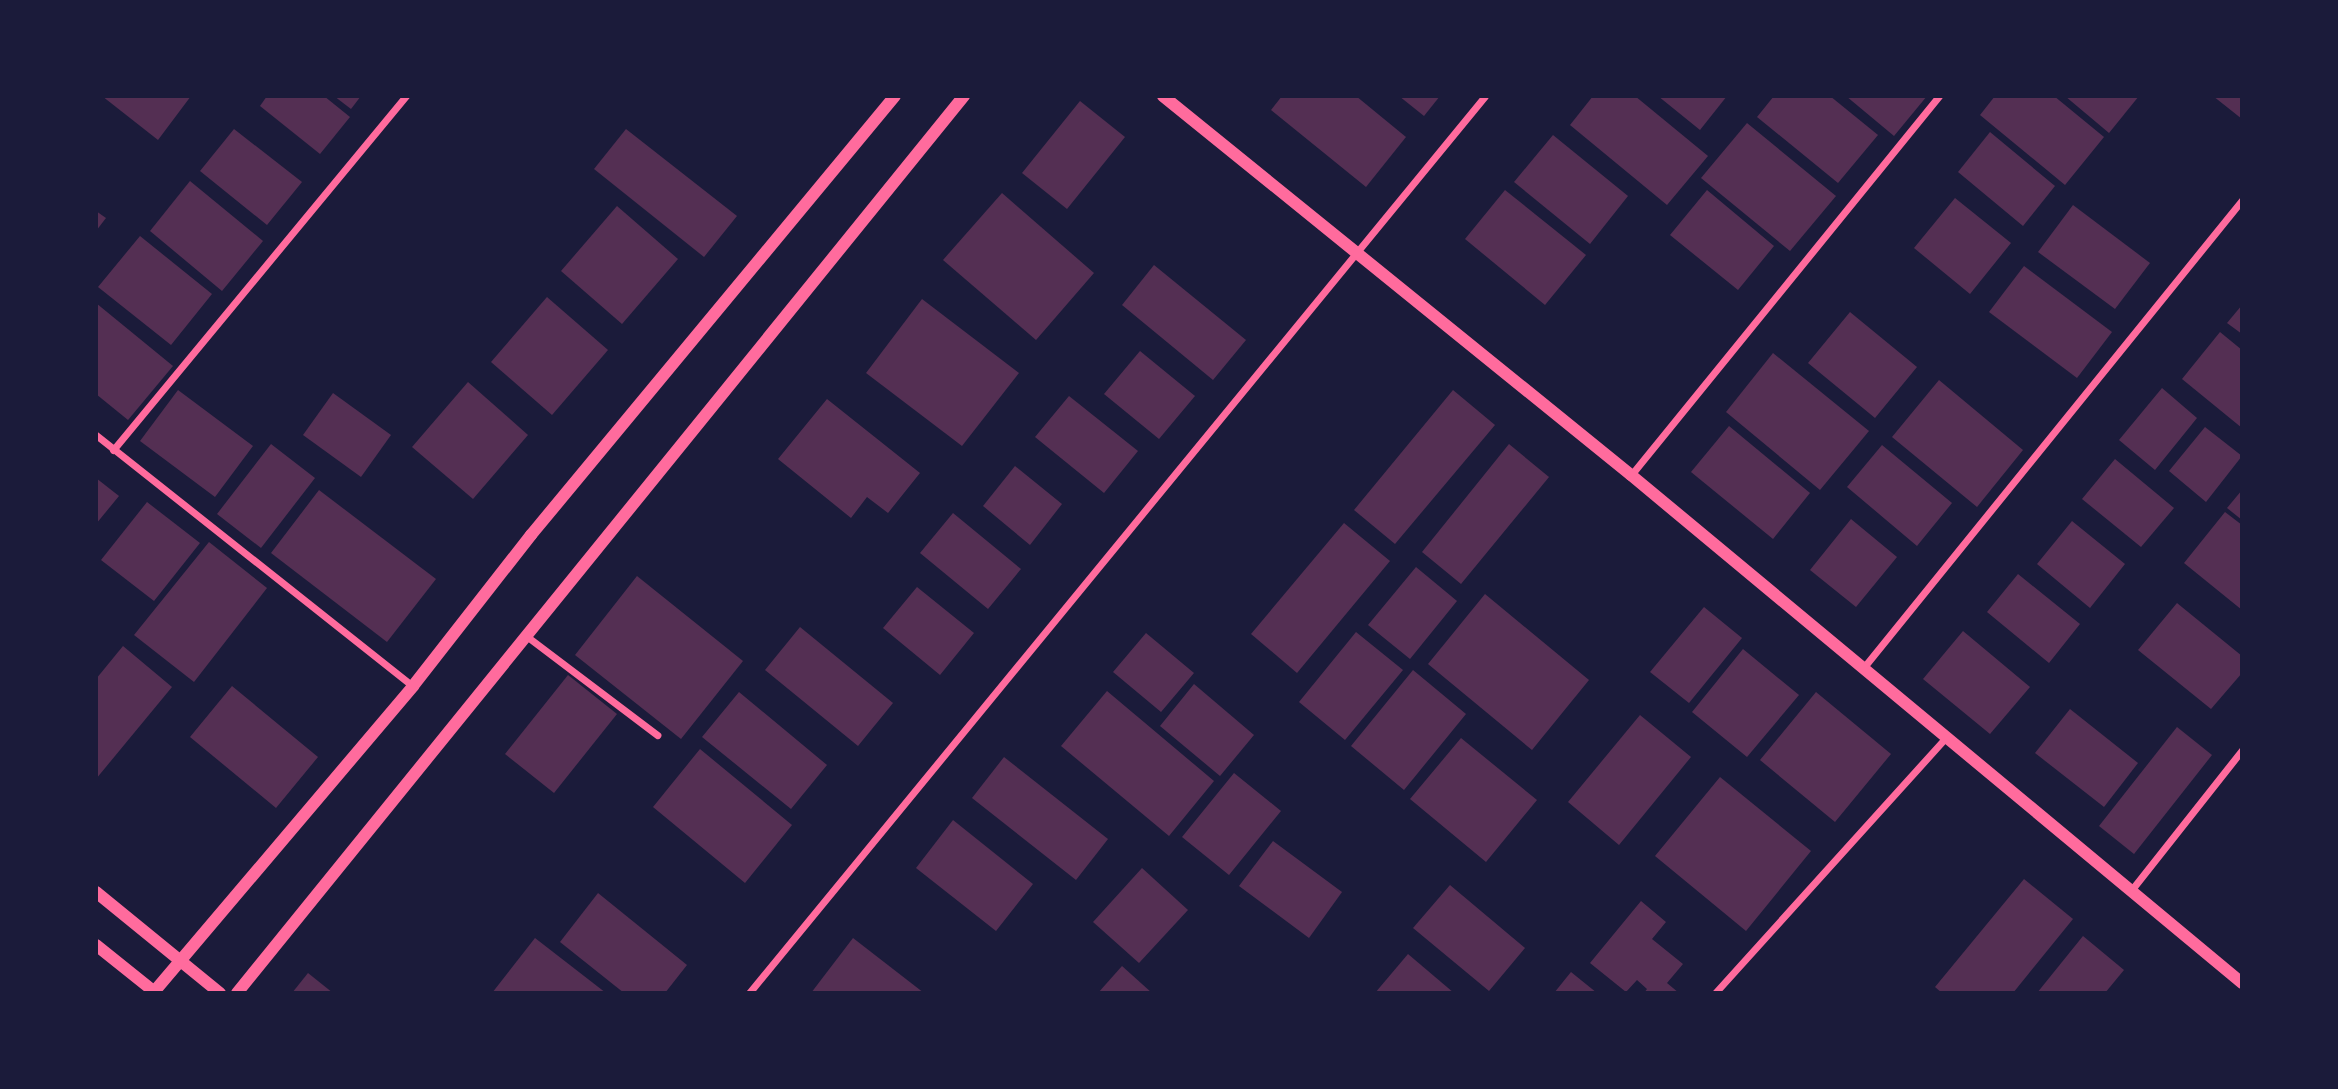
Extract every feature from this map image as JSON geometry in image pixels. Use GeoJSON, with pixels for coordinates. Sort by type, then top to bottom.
{"type":"FeatureCollection","features":[{"type":"Feature","properties":{"kind":"street"},"geometry":{"type":"LineString","coordinates":[[113,450],[406,96]]}},
{"type":"Feature","properties":{"kind":"street"},"geometry":{"type":"LineString","coordinates":[[96,945],[154,992],[413,686],[531,535],[895,96]]}},
{"type":"Feature","properties":{"kind":"street"},"geometry":{"type":"LineString","coordinates":[[237,993],[524,634],[964,96]]}},
{"type":"Feature","properties":{"kind":"street"},"geometry":{"type":"LineString","coordinates":[[1163,96],[1631,475],[2133,888],[2242,983]]}},
{"type":"Feature","properties":{"kind":"street"},"geometry":{"type":"LineString","coordinates":[[749,993],[1485,96]]}},
{"type":"Feature","properties":{"kind":"street"},"geometry":{"type":"LineString","coordinates":[[1631,475],[1939,96]]}},
{"type":"Feature","properties":{"kind":"street"},"geometry":{"type":"LineString","coordinates":[[1864,667],[2242,200]]}},
{"type":"Feature","properties":{"kind":"street"},"geometry":{"type":"LineString","coordinates":[[96,435],[413,686]]}},
{"type":"Feature","properties":{"kind":"street"},"geometry":{"type":"LineString","coordinates":[[524,634],[657,736]]}},
{"type":"Feature","properties":{"kind":"street"},"geometry":{"type":"LineString","coordinates":[[1715,993],[1947,736]]}},
{"type":"Feature","properties":{"kind":"street"},"geometry":{"type":"LineString","coordinates":[[2133,888],[2242,750]]}},
{"type":"Feature","properties":{"kind":"street"},"geometry":{"type":"LineString","coordinates":[[96,892],[220,993]]}},
{"type":"Feature","properties":{"kind":"building"},"geometry":{"type":"Polygon","coordinates":[[[102,96],[191,96],[158,140],[102,96]]]}},
{"type":"Feature","properties":{"kind":"building"},"geometry":{"type":"Polygon","coordinates":[[[267,96],[324,96],[350,117],[320,154],[260,106],[267,96]]]}},
{"type":"Feature","properties":{"kind":"building"},"geometry":{"type":"Polygon","coordinates":[[[334,96],[361,96],[351,109],[334,96]]]}},
{"type":"Feature","properties":{"kind":"building"},"geometry":{"type":"Polygon","coordinates":[[[1282,96],[1356,96],[1406,137],[1366,187],[1271,110],[1282,96]]]}},
{"type":"Feature","properties":{"kind":"building"},"geometry":{"type":"Polygon","coordinates":[[[1399,96],[1440,96],[1424,116],[1399,96]]]}},
{"type":"Feature","properties":{"kind":"building"},"geometry":{"type":"Polygon","coordinates":[[[1593,96],[1635,96],[1708,156],[1667,205],[1570,125],[1593,96]]]}},
{"type":"Feature","properties":{"kind":"building"},"geometry":{"type":"Polygon","coordinates":[[[1658,96],[1727,96],[1700,130],[1658,96]]]}},
{"type":"Feature","properties":{"kind":"building"},"geometry":{"type":"Polygon","coordinates":[[[1774,96],[1830,96],[1878,135],[1838,183],[1757,117],[1774,96]]]}},
{"type":"Feature","properties":{"kind":"building"},"geometry":{"type":"Polygon","coordinates":[[[1846,96],[1927,96],[1894,136],[1846,96]]]}},
{"type":"Feature","properties":{"kind":"building"},"geometry":{"type":"Polygon","coordinates":[[[1995,96],[2054,96],[2104,137],[2065,185],[1980,115],[1995,96]]]}},
{"type":"Feature","properties":{"kind":"building"},"geometry":{"type":"Polygon","coordinates":[[[2065,96],[2139,96],[2109,133],[2065,96]]]}},
{"type":"Feature","properties":{"kind":"building"},"geometry":{"type":"Polygon","coordinates":[[[2213,96],[2242,96],[2242,119],[2213,96]]]}},
{"type":"Feature","properties":{"kind":"building"},"geometry":{"type":"Polygon","coordinates":[[[1080,101],[1125,137],[1067,209],[1022,173],[1080,101]]]}},
{"type":"Feature","properties":{"kind":"building"},"geometry":{"type":"Polygon","coordinates":[[[1747,123],[1836,196],[1790,251],[1701,178],[1747,123]]]}},
{"type":"Feature","properties":{"kind":"building"},"geometry":{"type":"Polygon","coordinates":[[[234,129],[302,182],[267,225],[200,171],[234,129]]]}},
{"type":"Feature","properties":{"kind":"building"},"geometry":{"type":"Polygon","coordinates":[[[626,129],[737,216],[704,257],[594,169],[626,129]]]}},
{"type":"Feature","properties":{"kind":"building"},"geometry":{"type":"Polygon","coordinates":[[[1990,132],[2055,186],[2023,226],[1958,172],[1990,132]]]}},
{"type":"Feature","properties":{"kind":"building"},"geometry":{"type":"Polygon","coordinates":[[[1553,135],[1628,196],[1590,244],[1514,182],[1553,135]]]}},
{"type":"Feature","properties":{"kind":"building"},"geometry":{"type":"Polygon","coordinates":[[[190,181],[263,241],[222,291],[150,231],[190,181]]]}},
{"type":"Feature","properties":{"kind":"building"},"geometry":{"type":"Polygon","coordinates":[[[1505,190],[1586,255],[1545,305],[1465,239],[1505,190]]]}},
{"type":"Feature","properties":{"kind":"building"},"geometry":{"type":"Polygon","coordinates":[[[1707,190],[1774,246],[1738,290],[1670,235],[1707,190]]]}},
{"type":"Feature","properties":{"kind":"building"},"geometry":{"type":"Polygon","coordinates":[[[1002,193],[1094,273],[1036,340],[943,260],[1002,193]]]}},
{"type":"Feature","properties":{"kind":"building"},"geometry":{"type":"Polygon","coordinates":[[[1955,198],[2011,243],[1970,294],[1914,248],[1955,198]]]}},
{"type":"Feature","properties":{"kind":"building"},"geometry":{"type":"Polygon","coordinates":[[[2073,205],[2150,263],[2115,309],[2038,252],[2073,205]]]}},
{"type":"Feature","properties":{"kind":"building"},"geometry":{"type":"Polygon","coordinates":[[[617,206],[678,259],[622,324],[561,271],[617,206]]]}},
{"type":"Feature","properties":{"kind":"building"},"geometry":{"type":"Polygon","coordinates":[[[96,211],[106,218],[96,231],[96,211]]]}},
{"type":"Feature","properties":{"kind":"building"},"geometry":{"type":"Polygon","coordinates":[[[140,236],[212,294],[171,345],[98,287],[140,236]]]}},
{"type":"Feature","properties":{"kind":"building"},"geometry":{"type":"Polygon","coordinates":[[[1154,265],[1246,340],[1213,380],[1122,305],[1154,265]]]}},
{"type":"Feature","properties":{"kind":"building"},"geometry":{"type":"Polygon","coordinates":[[[2024,266],[2112,332],[2077,378],[1989,312],[2024,266]]]}},
{"type":"Feature","properties":{"kind":"building"},"geometry":{"type":"Polygon","coordinates":[[[547,297],[608,350],[552,415],[491,362],[547,297]]]}},
{"type":"Feature","properties":{"kind":"building"},"geometry":{"type":"Polygon","coordinates":[[[922,299],[1019,373],[962,446],[866,373],[922,299]]]}},
{"type":"Feature","properties":{"kind":"building"},"geometry":{"type":"Polygon","coordinates":[[[96,303],[173,366],[128,420],[96,394],[96,303]]]}},
{"type":"Feature","properties":{"kind":"building"},"geometry":{"type":"Polygon","coordinates":[[[2242,305],[2242,334],[2227,323],[2242,305]]]}},
{"type":"Feature","properties":{"kind":"building"},"geometry":{"type":"Polygon","coordinates":[[[1850,312],[1917,367],[1875,418],[1808,363],[1850,312]]]}},
{"type":"Feature","properties":{"kind":"building"},"geometry":{"type":"Polygon","coordinates":[[[2220,332],[2242,350],[2242,428],[2182,379],[2220,332]]]}},
{"type":"Feature","properties":{"kind":"building"},"geometry":{"type":"Polygon","coordinates":[[[1140,351],[1195,396],[1159,439],[1104,394],[1140,351]]]}},
{"type":"Feature","properties":{"kind":"building"},"geometry":{"type":"Polygon","coordinates":[[[1773,353],[1869,431],[1820,490],[1726,412],[1773,353]]]}},
{"type":"Feature","properties":{"kind":"building"},"geometry":{"type":"Polygon","coordinates":[[[1939,380],[2023,450],[1977,507],[1892,437],[1939,380]]]}},
{"type":"Feature","properties":{"kind":"building"},"geometry":{"type":"Polygon","coordinates":[[[468,382],[528,435],[473,499],[412,447],[468,382]]]}},
{"type":"Feature","properties":{"kind":"building"},"geometry":{"type":"Polygon","coordinates":[[[2162,388],[2197,418],[2155,470],[2119,440],[2162,388]]]}},
{"type":"Feature","properties":{"kind":"building"},"geometry":{"type":"Polygon","coordinates":[[[178,390],[253,446],[215,497],[140,441],[178,390]]]}},
{"type":"Feature","properties":{"kind":"building"},"geometry":{"type":"Polygon","coordinates":[[[1453,390],[1495,425],[1395,544],[1354,510],[1453,390]]]}},
{"type":"Feature","properties":{"kind":"building"},"geometry":{"type":"Polygon","coordinates":[[[333,393],[391,435],[361,477],[303,435],[333,393]]]}},
{"type":"Feature","properties":{"kind":"building"},"geometry":{"type":"Polygon","coordinates":[[[1069,396],[1138,451],[1104,493],[1035,437],[1069,396]]]}},
{"type":"Feature","properties":{"kind":"building"},"geometry":{"type":"Polygon","coordinates":[[[827,399],[920,473],[888,513],[867,497],[851,518],[778,459],[827,399]]]}},
{"type":"Feature","properties":{"kind":"building"},"geometry":{"type":"Polygon","coordinates":[[[1729,426],[1810,493],[1773,539],[1691,472],[1729,426]]]}},
{"type":"Feature","properties":{"kind":"building"},"geometry":{"type":"Polygon","coordinates":[[[2205,427],[2242,456],[2206,502],[2169,471],[2205,427]]]}},
{"type":"Feature","properties":{"kind":"building"},"geometry":{"type":"Polygon","coordinates":[[[271,444],[315,478],[261,548],[217,514],[271,444]]]}},
{"type":"Feature","properties":{"kind":"building"},"geometry":{"type":"Polygon","coordinates":[[[1509,444],[1549,477],[1461,584],[1422,552],[1509,444]]]}},
{"type":"Feature","properties":{"kind":"building"},"geometry":{"type":"Polygon","coordinates":[[[1882,445],[1952,503],[1917,546],[1847,487],[1882,445]]]}},
{"type":"Feature","properties":{"kind":"building"},"geometry":{"type":"Polygon","coordinates":[[[2115,459],[2174,508],[2141,547],[2082,499],[2115,459]]]}},
{"type":"Feature","properties":{"kind":"building"},"geometry":{"type":"Polygon","coordinates":[[[1015,466],[1062,504],[1030,545],[983,506],[1015,466]]]}},
{"type":"Feature","properties":{"kind":"building"},"geometry":{"type":"Polygon","coordinates":[[[96,478],[119,496],[96,524],[96,478]]]}},
{"type":"Feature","properties":{"kind":"building"},"geometry":{"type":"Polygon","coordinates":[[[319,490],[436,579],[387,642],[271,553],[319,490]]]}},
{"type":"Feature","properties":{"kind":"building"},"geometry":{"type":"Polygon","coordinates":[[[2242,490],[2242,520],[2227,508],[2242,490]]]}},
{"type":"Feature","properties":{"kind":"building"},"geometry":{"type":"Polygon","coordinates":[[[147,502],[200,543],[154,601],[101,560],[147,502]]]}},
{"type":"Feature","properties":{"kind":"building"},"geometry":{"type":"Polygon","coordinates":[[[2225,512],[2242,525],[2242,610],[2184,563],[2225,512]]]}},
{"type":"Feature","properties":{"kind":"building"},"geometry":{"type":"Polygon","coordinates":[[[953,513],[1021,569],[988,609],[920,553],[953,513]]]}},
{"type":"Feature","properties":{"kind":"building"},"geometry":{"type":"Polygon","coordinates":[[[1851,519],[1897,557],[1856,607],[1810,570],[1851,519]]]}},
{"type":"Feature","properties":{"kind":"building"},"geometry":{"type":"Polygon","coordinates":[[[2072,521],[2125,564],[2090,608],[2037,564],[2072,521]]]}},
{"type":"Feature","properties":{"kind":"building"},"geometry":{"type":"Polygon","coordinates":[[[1344,523],[1390,561],[1297,673],[1251,634],[1344,523]]]}},
{"type":"Feature","properties":{"kind":"building"},"geometry":{"type":"Polygon","coordinates":[[[209,542],[267,588],[194,682],[134,635],[209,542]]]}},
{"type":"Feature","properties":{"kind":"building"},"geometry":{"type":"Polygon","coordinates":[[[1416,567],[1457,601],[1410,659],[1368,625],[1416,567]]]}},
{"type":"Feature","properties":{"kind":"building"},"geometry":{"type":"Polygon","coordinates":[[[2018,574],[2080,624],[2049,663],[1987,612],[2018,574]]]}},
{"type":"Feature","properties":{"kind":"building"},"geometry":{"type":"Polygon","coordinates":[[[637,576],[743,661],[681,739],[575,655],[637,576]]]}},
{"type":"Feature","properties":{"kind":"building"},"geometry":{"type":"Polygon","coordinates":[[[917,587],[974,633],[940,675],[883,628],[917,587]]]}},
{"type":"Feature","properties":{"kind":"building"},"geometry":{"type":"Polygon","coordinates":[[[1485,594],[1589,680],[1532,750],[1428,664],[1485,594]]]}},
{"type":"Feature","properties":{"kind":"building"},"geometry":{"type":"Polygon","coordinates":[[[2177,603],[2242,656],[2242,673],[2211,709],[2138,650],[2177,603]]]}},
{"type":"Feature","properties":{"kind":"building"},"geometry":{"type":"Polygon","coordinates":[[[1704,607],[1742,638],[1689,703],[1650,672],[1704,607]]]}},
{"type":"Feature","properties":{"kind":"building"},"geometry":{"type":"Polygon","coordinates":[[[800,627],[893,703],[858,746],[765,670],[800,627]]]}},
{"type":"Feature","properties":{"kind":"building"},"geometry":{"type":"Polygon","coordinates":[[[1963,631],[2030,687],[1990,734],[1923,679],[1963,631]]]}},
{"type":"Feature","properties":{"kind":"building"},"geometry":{"type":"Polygon","coordinates":[[[1356,632],[1403,670],[1345,740],[1299,702],[1356,632]]]}},
{"type":"Feature","properties":{"kind":"building"},"geometry":{"type":"Polygon","coordinates":[[[1146,633],[1194,673],[1161,712],[1113,672],[1146,633]]]}},
{"type":"Feature","properties":{"kind":"building"},"geometry":{"type":"Polygon","coordinates":[[[123,646],[172,687],[96,779],[96,679],[123,646]]]}},
{"type":"Feature","properties":{"kind":"building"},"geometry":{"type":"Polygon","coordinates":[[[1743,649],[1799,695],[1747,757],[1692,712],[1743,649]]]}},
{"type":"Feature","properties":{"kind":"building"},"geometry":{"type":"Polygon","coordinates":[[[1413,670],[1466,714],[1404,790],[1351,746],[1413,670]]]}},
{"type":"Feature","properties":{"kind":"building"},"geometry":{"type":"Polygon","coordinates":[[[568,675],[617,714],[554,793],[505,754],[568,675]]]}},
{"type":"Feature","properties":{"kind":"building"},"geometry":{"type":"Polygon","coordinates":[[[1194,684],[1254,735],[1220,776],[1160,726],[1194,684]]]}},
{"type":"Feature","properties":{"kind":"building"},"geometry":{"type":"Polygon","coordinates":[[[232,686],[318,757],[276,808],[190,737],[232,686]]]}},
{"type":"Feature","properties":{"kind":"building"},"geometry":{"type":"Polygon","coordinates":[[[1107,691],[1214,781],[1169,836],[1061,746],[1107,691]]]}},
{"type":"Feature","properties":{"kind":"building"},"geometry":{"type":"Polygon","coordinates":[[[739,692],[827,765],[791,809],[702,737],[739,692]]]}},
{"type":"Feature","properties":{"kind":"building"},"geometry":{"type":"Polygon","coordinates":[[[1816,692],[1891,754],[1835,822],[1760,760],[1816,692]]]}},
{"type":"Feature","properties":{"kind":"building"},"geometry":{"type":"Polygon","coordinates":[[[2070,709],[2138,763],[2104,807],[2035,753],[2070,709]]]}},
{"type":"Feature","properties":{"kind":"building"},"geometry":{"type":"Polygon","coordinates":[[[1640,715],[1691,757],[1619,845],[1568,802],[1640,715]]]}},
{"type":"Feature","properties":{"kind":"building"},"geometry":{"type":"Polygon","coordinates":[[[2177,727],[2212,755],[2134,854],[2099,826],[2177,727]]]}},
{"type":"Feature","properties":{"kind":"building"},"geometry":{"type":"Polygon","coordinates":[[[1461,738],[1537,800],[1486,862],[1410,799],[1461,738]]]}},
{"type":"Feature","properties":{"kind":"building"},"geometry":{"type":"Polygon","coordinates":[[[700,749],[792,825],[745,883],[653,807],[700,749]]]}},
{"type":"Feature","properties":{"kind":"building"},"geometry":{"type":"Polygon","coordinates":[[[1004,757],[1108,839],[1076,880],[972,798],[1004,757]]]}},
{"type":"Feature","properties":{"kind":"building"},"geometry":{"type":"Polygon","coordinates":[[[1234,773],[1281,811],[1229,875],[1182,837],[1234,773]]]}},
{"type":"Feature","properties":{"kind":"building"},"geometry":{"type":"Polygon","coordinates":[[[1720,777],[1811,851],[1746,931],[1655,856],[1720,777]]]}},
{"type":"Feature","properties":{"kind":"building"},"geometry":{"type":"Polygon","coordinates":[[[953,820],[1033,884],[996,931],[916,868],[953,820]]]}},
{"type":"Feature","properties":{"kind":"building"},"geometry":{"type":"Polygon","coordinates":[[[1273,841],[1342,892],[1309,938],[1239,886],[1273,841]]]}},
{"type":"Feature","properties":{"kind":"building"},"geometry":{"type":"Polygon","coordinates":[[[1142,868],[1188,910],[1139,963],[1093,922],[1142,868]]]}},
{"type":"Feature","properties":{"kind":"building"},"geometry":{"type":"Polygon","coordinates":[[[2024,879],[2073,919],[2013,993],[1942,993],[1935,987],[2024,879]]]}},
{"type":"Feature","properties":{"kind":"building"},"geometry":{"type":"Polygon","coordinates":[[[1450,885],[1525,948],[1489,991],[1413,928],[1450,885]]]}},
{"type":"Feature","properties":{"kind":"building"},"geometry":{"type":"Polygon","coordinates":[[[598,893],[687,965],[665,993],[624,993],[560,942],[598,893]]]}},
{"type":"Feature","properties":{"kind":"building"},"geometry":{"type":"Polygon","coordinates":[[[1641,901],[1666,922],[1652,939],[1683,964],[1667,983],[1679,993],[1644,993],[1647,989],[1637,980],[1626,992],[1590,963],[1641,901]]]}},
{"type":"Feature","properties":{"kind":"building"},"geometry":{"type":"Polygon","coordinates":[[[2083,936],[2124,970],[2105,993],[2037,993],[2083,936]]]}},
{"type":"Feature","properties":{"kind":"building"},"geometry":{"type":"Polygon","coordinates":[[[535,938],[606,993],[492,993],[535,938]]]}},
{"type":"Feature","properties":{"kind":"building"},"geometry":{"type":"Polygon","coordinates":[[[853,938],[924,993],[811,993],[853,938]]]}},
{"type":"Feature","properties":{"kind":"building"},"geometry":{"type":"Polygon","coordinates":[[[1408,954],[1454,993],[1375,993],[1408,954]]]}},
{"type":"Feature","properties":{"kind":"building"},"geometry":{"type":"Polygon","coordinates":[[[1122,966],[1152,993],[1098,993],[1122,966]]]}},
{"type":"Feature","properties":{"kind":"building"},"geometry":{"type":"Polygon","coordinates":[[[1571,972],[1597,993],[1554,993],[1571,972]]]}},
{"type":"Feature","properties":{"kind":"building"},"geometry":{"type":"Polygon","coordinates":[[[308,973],[333,993],[292,993],[308,973]]]}}]}
